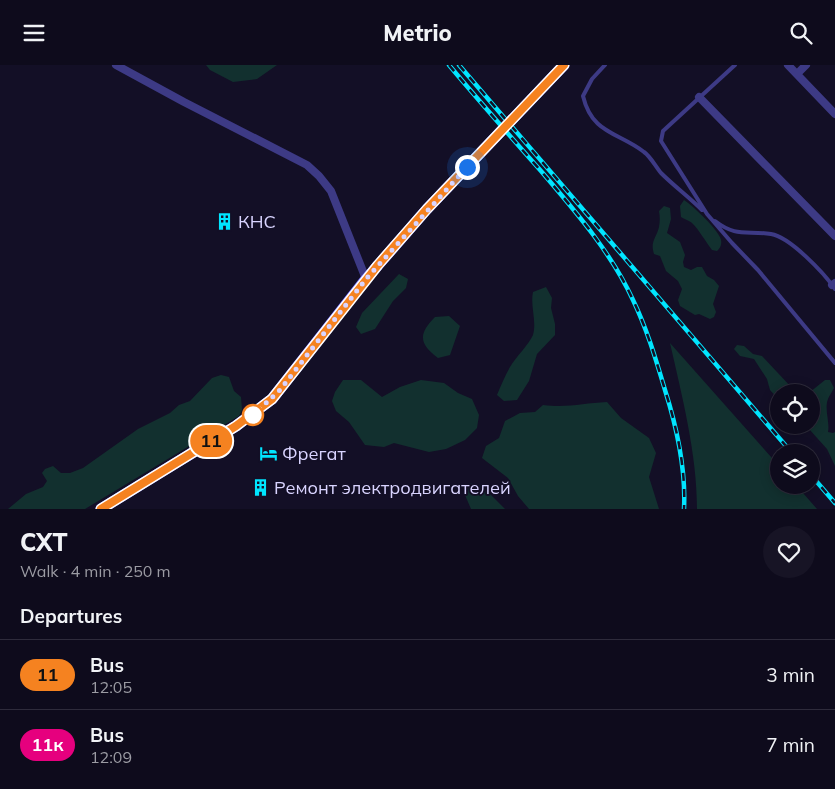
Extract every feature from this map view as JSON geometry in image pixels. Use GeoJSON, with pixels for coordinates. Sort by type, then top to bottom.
{"type":"FeatureCollection","features":[{"type":"Feature","properties":{"kind":"street"},"geometry":{"type":"LineString","coordinates":[[116,65],[307,165],[320,176],[331,191],[366,279]]}},
{"type":"Feature","properties":{"kind":"street"},"geometry":{"type":"LineString","coordinates":[[101,509],[236,426],[272,399],[366,279],[427,209],[564,65]]}},
{"type":"Feature","properties":{"kind":"street"},"geometry":{"type":"LineString","coordinates":[[788,65],[835,114]]}},
{"type":"Feature","properties":{"kind":"street"},"geometry":{"type":"LineString","coordinates":[[797,74],[806,65]]}},
{"type":"Feature","properties":{"kind":"street"},"geometry":{"type":"LineString","coordinates":[[700,97],[835,235]]}},
{"type":"Feature","properties":{"kind":"lane"},"geometry":{"type":"LineString","coordinates":[[604,65],[592,79],[583,96],[586,109],[594,120],[606,131],[625,139],[645,153],[662,173],[707,214],[758,270],[835,363]]}},
{"type":"Feature","properties":{"kind":"lane"},"geometry":{"type":"LineString","coordinates":[[735,65],[663,131],[661,141],[707,214],[731,231],[770,234],[782,237],[797,249],[834,286]]}},
{"type":"Feature","properties":{"kind":"green space"},"geometry":{"type":"Polygon","coordinates":[[[206,65],[277,65],[257,79],[233,82],[210,70],[206,65]]]}},
{"type":"Feature","properties":{"kind":"green space"},"geometry":{"type":"Polygon","coordinates":[[[684,200],[716,231],[721,240],[720,248],[717,251],[712,250],[692,223],[681,217],[680,206],[684,200]]]}},
{"type":"Feature","properties":{"kind":"green space"},"geometry":{"type":"Polygon","coordinates":[[[664,206],[670,208],[671,219],[667,233],[680,242],[685,255],[684,267],[691,270],[702,267],[707,276],[719,286],[713,304],[716,312],[714,317],[710,319],[699,314],[695,315],[680,306],[678,300],[682,289],[678,281],[666,271],[660,256],[654,254],[654,240],[660,219],[659,211],[664,206]]]}},
{"type":"Feature","properties":{"kind":"green space"},"geometry":{"type":"Polygon","coordinates":[[[399,274],[408,279],[406,288],[393,301],[375,329],[361,334],[356,327],[362,313],[399,274]]]}},
{"type":"Feature","properties":{"kind":"green space"},"geometry":{"type":"Polygon","coordinates":[[[546,287],[552,298],[551,308],[555,324],[555,335],[537,354],[529,381],[517,400],[504,401],[497,395],[510,367],[533,335],[533,292],[546,287]]]}},
{"type":"Feature","properties":{"kind":"green space"},"geometry":{"type":"Polygon","coordinates":[[[449,316],[460,326],[450,355],[438,358],[427,348],[424,343],[423,334],[435,317],[449,316]]]}},
{"type":"Feature","properties":{"kind":"green space"},"geometry":{"type":"Polygon","coordinates":[[[670,343],[770,456],[770,494],[804,494],[817,509],[697,509],[692,446],[670,343]]]}},
{"type":"Feature","properties":{"kind":"green space"},"geometry":{"type":"Polygon","coordinates":[[[737,345],[744,346],[753,354],[762,356],[788,384],[770,384],[770,390],[767,379],[754,359],[740,356],[734,349],[737,345]]]}},
{"type":"Feature","properties":{"kind":"green space"},"geometry":{"type":"Polygon","coordinates":[[[221,375],[229,377],[234,391],[241,397],[242,410],[239,416],[85,509],[8,509],[26,494],[43,487],[47,481],[42,473],[45,469],[53,466],[61,473],[70,473],[83,468],[138,429],[170,413],[179,405],[190,401],[212,378],[221,375]]]}},
{"type":"Feature","properties":{"kind":"green space"},"geometry":{"type":"Polygon","coordinates":[[[343,380],[361,380],[382,397],[400,387],[421,380],[444,383],[458,393],[472,399],[479,415],[477,428],[465,440],[446,449],[429,452],[394,443],[384,447],[365,445],[349,422],[336,411],[332,401],[335,392],[343,380]]]}},
{"type":"Feature","properties":{"kind":"green space"},"geometry":{"type":"Polygon","coordinates":[[[825,380],[830,380],[834,388],[828,399],[827,407],[828,432],[835,432],[835,466],[827,449],[814,434],[820,434],[820,384],[825,380]]]}},
{"type":"Feature","properties":{"kind":"green space"},"geometry":{"type":"Polygon","coordinates":[[[607,402],[621,418],[649,438],[656,453],[649,477],[659,509],[529,509],[518,496],[508,478],[482,458],[486,446],[499,438],[505,421],[520,413],[535,412],[543,405],[568,406],[607,402]]]}},
{"type":"Feature","properties":{"kind":"green space"},"geometry":{"type":"Polygon","coordinates":[[[469,483],[482,486],[505,509],[471,509],[465,495],[469,483]]]}},
{"type":"Feature","properties":{"kind":"railway"},"geometry":{"type":"LineString","coordinates":[[449,65],[579,217],[603,249],[624,282],[647,333],[673,419],[684,479],[684,509]]}},
{"type":"Feature","properties":{"kind":"railway"},"geometry":{"type":"LineString","coordinates":[[459,65],[784,444]]}},
{"type":"Feature","properties":{"kind":"railway"},"geometry":{"type":"LineString","coordinates":[[820,486],[835,503]]}},
{"type":"Feature","properties":{"kind":"bus line","name":"11"},"geometry":{"type":"LineString","coordinates":[[101,509],[236,426],[272,399],[378,265],[427,209],[564,65]]}},
{"type":"Feature","properties":{"kind":"place","name":"КНС"},"geometry":{"type":"Point","coordinates":[224,221]}},
{"type":"Feature","properties":{"kind":"place","name":"Фрегат"},"geometry":{"type":"Point","coordinates":[268,453]}},
{"type":"Feature","properties":{"kind":"place","name":"Ремонт электродвигателей"},"geometry":{"type":"Point","coordinates":[260,487]}},
{"type":"Feature","properties":{"kind":"route"},"geometry":{"type":"LineString","coordinates":[[253,415],[280,390],[366,279],[427,209],[467,167]]}}]}
